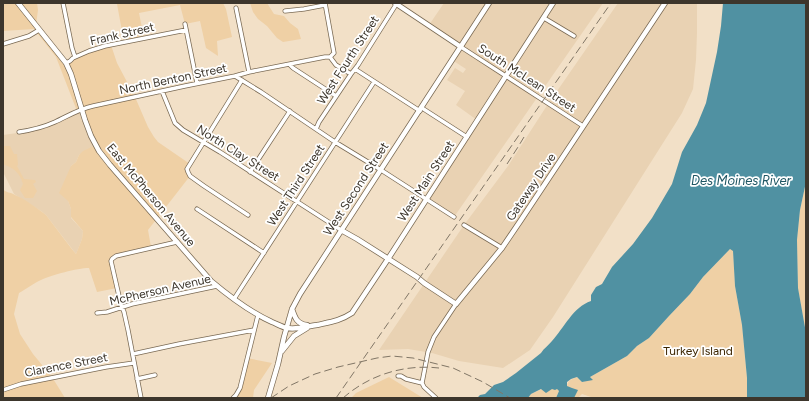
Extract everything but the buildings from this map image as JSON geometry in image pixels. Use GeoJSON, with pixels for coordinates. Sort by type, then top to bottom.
{"type":"FeatureCollection","features":[{"type":"Feature","properties":{"kind":"main road","name":"East McPherson Avenue"},"geometry":{"type":"LineString","coordinates":[[18,3],[66,64],[71,74],[91,136],[99,151],[211,281],[218,286]]}},
{"type":"Feature","properties":{"kind":"main road"},"geometry":{"type":"LineString","coordinates":[[396,3],[461,47]]}},
{"type":"Feature","properties":{"kind":"main road","name":"West Second Street"},"geometry":{"type":"LineString","coordinates":[[268,398],[292,309],[307,282],[489,3]]}},
{"type":"Feature","properties":{"kind":"main road","name":"West Main Street"},"geometry":{"type":"LineString","coordinates":[[287,328],[334,322],[343,319],[352,313],[554,3]]}},
{"type":"Feature","properties":{"kind":"main road","name":"Gateway Drive"},"geometry":{"type":"LineString","coordinates":[[456,304],[502,248],[665,3]]}},
{"type":"Feature","properties":{"kind":"main road"},"geometry":{"type":"LineString","coordinates":[[341,230],[420,279],[456,304]]}},
{"type":"Feature","properties":{"kind":"main road","name":"McPherson Avenue"},"geometry":{"type":"LineString","coordinates":[[218,286],[234,300],[258,315],[287,328]]}},
{"type":"Feature","properties":{"kind":"main road"},"geometry":{"type":"LineString","coordinates":[[292,309],[296,320],[299,323],[310,326]]}},
{"type":"Feature","properties":{"kind":"main road"},"geometry":{"type":"LineString","coordinates":[[281,352],[294,336],[310,326]]}},
{"type":"Feature","properties":{"kind":"street"},"geometry":{"type":"LineString","coordinates":[[63,3],[75,57]]}},
{"type":"Feature","properties":{"kind":"street","name":"West Fourth Street"},"geometry":{"type":"LineString","coordinates":[[316,129],[319,122],[355,69],[396,3]]}},
{"type":"Feature","properties":{"kind":"street"},"geometry":{"type":"LineString","coordinates":[[235,76],[330,57],[334,53],[325,4],[304,9],[286,11]]}},
{"type":"Feature","properties":{"kind":"street"},"geometry":{"type":"LineString","coordinates":[[236,8],[250,72]]}},
{"type":"Feature","properties":{"kind":"street"},"geometry":{"type":"LineString","coordinates":[[544,18],[574,36]]}},
{"type":"Feature","properties":{"kind":"street"},"geometry":{"type":"LineString","coordinates":[[185,24],[197,84]]}},
{"type":"Feature","properties":{"kind":"street"},"geometry":{"type":"LineString","coordinates":[[3,44],[29,36],[39,30]]}},
{"type":"Feature","properties":{"kind":"street","name":"Frank Street"},"geometry":{"type":"LineString","coordinates":[[66,64],[75,57],[104,46],[186,30]]}},
{"type":"Feature","properties":{"kind":"street","name":"South McLean Street"},"geometry":{"type":"LineString","coordinates":[[461,47],[583,126]]}},
{"type":"Feature","properties":{"kind":"street"},"geometry":{"type":"LineString","coordinates":[[330,57],[336,65],[351,74]]}},
{"type":"Feature","properties":{"kind":"street"},"geometry":{"type":"LineString","coordinates":[[290,65],[336,96]]}},
{"type":"Feature","properties":{"kind":"street"},"geometry":{"type":"LineString","coordinates":[[355,69],[374,82],[467,137]]}},
{"type":"Feature","properties":{"kind":"street","name":"North Benton Street"},"geometry":{"type":"LineString","coordinates":[[19,132],[45,126],[82,109],[235,76],[335,142],[454,217]]}},
{"type":"Feature","properties":{"kind":"street"},"geometry":{"type":"LineString","coordinates":[[242,80],[187,169],[190,176],[248,215]]}},
{"type":"Feature","properties":{"kind":"street","name":"West Third Street"},"geometry":{"type":"LineString","coordinates":[[234,300],[374,82]]}},
{"type":"Feature","properties":{"kind":"street","name":"North Clay Street"},"geometry":{"type":"LineString","coordinates":[[162,91],[175,123],[183,130],[341,230]]}},
{"type":"Feature","properties":{"kind":"street"},"geometry":{"type":"LineString","coordinates":[[250,172],[290,111]]}},
{"type":"Feature","properties":{"kind":"street"},"geometry":{"type":"LineString","coordinates":[[197,209],[264,253]]}},
{"type":"Feature","properties":{"kind":"street"},"geometry":{"type":"LineString","coordinates":[[464,225],[502,248]]}},
{"type":"Feature","properties":{"kind":"street"},"geometry":{"type":"LineString","coordinates":[[141,398],[133,354],[111,261],[116,256],[177,242]]}},
{"type":"Feature","properties":{"kind":"street","name":"McPherson Avenue"},"geometry":{"type":"LineString","coordinates":[[97,312],[107,312],[132,304],[218,286]]}},
{"type":"Feature","properties":{"kind":"street","name":"Gateway Drive"},"geometry":{"type":"LineString","coordinates":[[422,383],[428,352],[434,337],[456,304]]}},
{"type":"Feature","properties":{"kind":"street"},"geometry":{"type":"LineString","coordinates":[[233,398],[240,388],[258,315]]}},
{"type":"Feature","properties":{"kind":"street"},"geometry":{"type":"LineString","coordinates":[[133,354],[254,330]]}},
{"type":"Feature","properties":{"kind":"street","name":"Clarence Street"},"geometry":{"type":"LineString","coordinates":[[3,390],[21,384],[134,363]]}},
{"type":"Feature","properties":{"kind":"street"},"geometry":{"type":"LineString","coordinates":[[138,379],[155,375]]}},
{"type":"Feature","properties":{"kind":"street"},"geometry":{"type":"LineString","coordinates":[[398,376],[422,383],[424,387],[436,398]]}},
{"type":"Feature","properties":{"kind":"shaded area"},"geometry":{"type":"Polygon","coordinates":[[[444,3],[603,3],[454,217],[427,200],[477,120],[456,105],[465,91],[447,80],[455,68],[463,73],[466,69],[452,60],[461,47],[429,25],[444,3]]]}},
{"type":"Feature","properties":{"kind":"shaded area"},"geometry":{"type":"Polygon","coordinates":[[[618,3],[697,3],[696,60],[693,89],[682,113],[553,317],[530,350],[503,368],[459,361],[432,353],[408,349],[379,350],[464,225],[508,166],[546,107],[618,3]]]}},
{"type":"Feature","properties":{"kind":"shaded area"},"geometry":{"type":"Polygon","coordinates":[[[82,109],[96,145],[79,155],[76,162],[71,166],[68,201],[71,209],[71,218],[83,231],[82,239],[76,254],[46,215],[14,194],[3,172],[3,135],[31,131],[82,109]]]}},
{"type":"Feature","properties":{"kind":"green space"},"geometry":{"type":"Polygon","coordinates":[[[3,3],[37,3],[38,10],[36,25],[66,63],[73,58],[111,45],[117,63],[154,137],[158,142],[190,164],[187,169],[190,176],[148,230],[151,247],[116,256],[112,259],[117,288],[97,292],[89,268],[84,268],[71,270],[46,278],[19,293],[14,314],[20,334],[33,354],[52,377],[65,398],[3,398],[3,189],[27,201],[46,215],[76,254],[82,239],[83,231],[71,217],[71,209],[68,201],[59,193],[71,166],[76,162],[79,155],[83,151],[96,145],[82,109],[77,111],[56,57],[34,29],[3,31],[3,3]]]}},
{"type":"Feature","properties":{"kind":"green space"},"geometry":{"type":"Polygon","coordinates":[[[111,3],[223,3],[226,9],[232,37],[217,41],[218,56],[206,48],[200,21],[185,24],[180,5],[139,13],[144,38],[124,42],[117,4],[111,3]]]}},
{"type":"Feature","properties":{"kind":"green space"},"geometry":{"type":"Polygon","coordinates":[[[250,3],[267,3],[274,14],[284,16],[298,29],[301,39],[283,42],[277,38],[267,26],[258,19],[253,12],[250,3]]]}},
{"type":"Feature","properties":{"kind":"green space"},"geometry":{"type":"Polygon","coordinates":[[[3,146],[10,146],[14,154],[17,154],[17,166],[24,179],[35,180],[36,182],[33,184],[37,191],[33,198],[25,198],[20,190],[23,184],[20,177],[14,169],[3,164],[3,146]]]}},
{"type":"Feature","properties":{"kind":"green space"},"geometry":{"type":"Polygon","coordinates":[[[806,182],[806,333],[798,289],[797,240],[800,210],[806,182]]]}},
{"type":"Feature","properties":{"kind":"green space","name":"Turkey Island"},"geometry":{"type":"Polygon","coordinates":[[[730,249],[733,250],[735,286],[742,325],[747,378],[747,398],[594,398],[582,394],[578,398],[574,398],[567,386],[569,381],[577,377],[582,382],[592,379],[590,377],[627,356],[637,346],[649,338],[730,249]]]}},
{"type":"Feature","properties":{"kind":"green space"},"geometry":{"type":"Polygon","coordinates":[[[247,358],[272,363],[254,390],[253,398],[233,398],[240,387],[247,358]]]}},
{"type":"Feature","properties":{"kind":"green space"},"geometry":{"type":"Polygon","coordinates":[[[389,377],[423,398],[351,398],[356,393],[389,377]]]}},
{"type":"Feature","properties":{"kind":"green space"},"geometry":{"type":"Polygon","coordinates":[[[542,389],[557,389],[559,391],[556,398],[528,398],[531,394],[542,389]]]}},
{"type":"Feature","properties":{"kind":"water","name":"Des Moines River"},"geometry":{"type":"Polygon","coordinates":[[[723,3],[806,3],[806,182],[800,210],[797,240],[798,288],[806,333],[806,398],[747,398],[747,378],[742,325],[735,286],[733,251],[730,249],[649,338],[637,346],[627,356],[590,377],[593,380],[582,382],[577,377],[567,382],[567,386],[578,390],[574,398],[556,398],[559,391],[557,389],[552,389],[546,393],[541,389],[531,394],[528,398],[477,398],[480,395],[485,394],[494,385],[503,382],[516,373],[544,350],[569,318],[579,308],[591,301],[591,295],[596,287],[602,284],[612,267],[633,244],[652,218],[672,184],[682,152],[697,125],[706,103],[717,52],[723,3]]]}},
{"type":"Feature","properties":{"kind":"railway"},"geometry":{"type":"LineString","coordinates":[[336,398],[611,3]]}},
{"type":"Feature","properties":{"kind":"railway"},"geometry":{"type":"LineString","coordinates":[[507,164],[524,137]]}},
{"type":"Feature","properties":{"kind":"railway"},"geometry":{"type":"LineString","coordinates":[[271,398],[289,386],[315,374],[338,367],[392,356],[413,358],[453,368],[483,382],[510,398]]}},
{"type":"Feature","properties":{"kind":"railway"},"geometry":{"type":"LineString","coordinates":[[343,398],[364,383],[388,373],[413,368],[439,368]]}}]}
